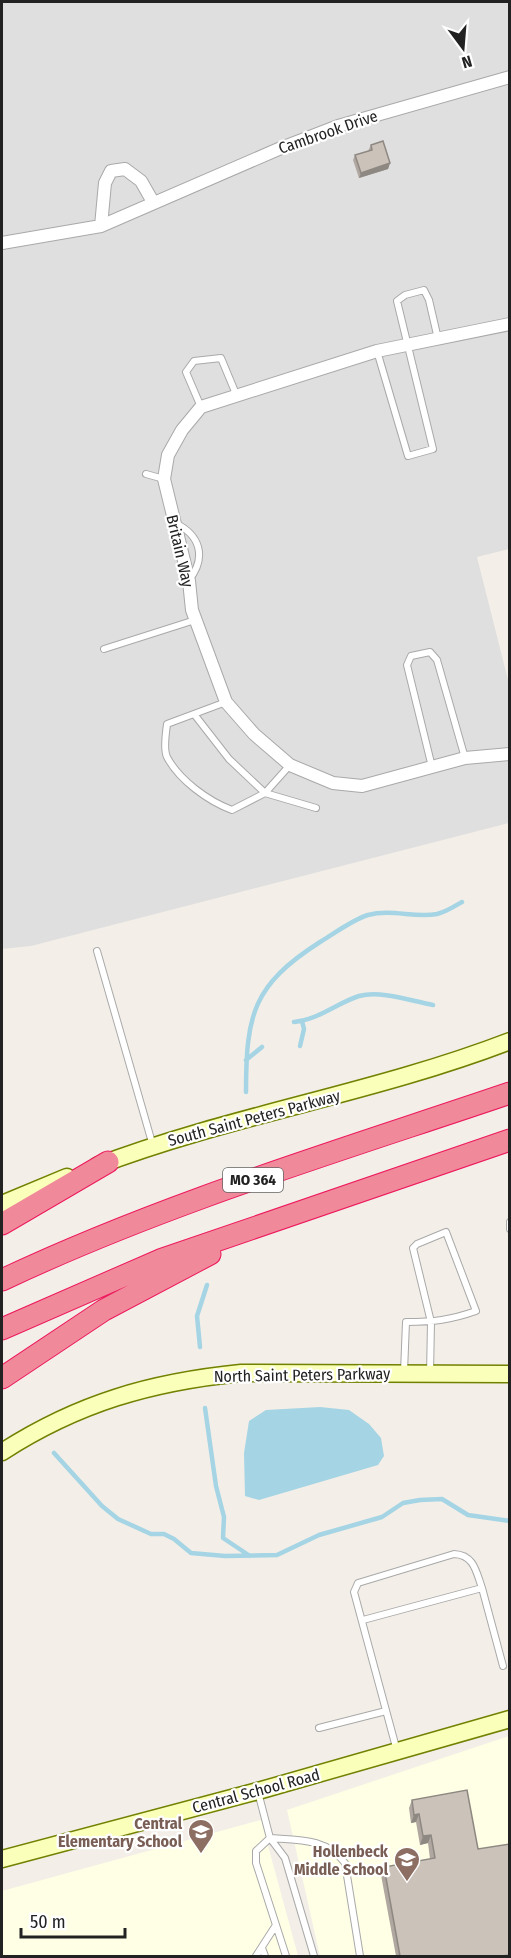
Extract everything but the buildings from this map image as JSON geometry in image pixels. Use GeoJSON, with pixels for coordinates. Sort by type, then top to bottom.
{"type":"FeatureCollection","features":[{"type":"Feature","properties":{"kind":"highway","name":"MO 364"},"geometry":{"type":"LineString","coordinates":[[2,1280],[119,1228],[180,1205],[510,1093]]}},
{"type":"Feature","properties":{"kind":"highway","name":"MO 364"},"geometry":{"type":"LineString","coordinates":[[2,1329],[160,1260],[510,1140]]}},
{"type":"Feature","properties":{"kind":"highway"},"geometry":{"type":"LineString","coordinates":[[2,1224],[108,1162]]}},
{"type":"Feature","properties":{"kind":"highway"},"geometry":{"type":"LineString","coordinates":[[2,1378],[104,1310],[291,1214]]}},
{"type":"Feature","properties":{"kind":"main road","name":"South Saint Peters Parkway"},"geometry":{"type":"LineString","coordinates":[[2,1204],[153,1146],[394,1080],[510,1041]]}},
{"type":"Feature","properties":{"kind":"main road","name":"North Saint Peters Parkway"},"geometry":{"type":"LineString","coordinates":[[2,1452],[71,1413],[139,1389],[172,1382],[241,1373],[510,1374]]}},
{"type":"Feature","properties":{"kind":"main road","name":"Central School Road"},"geometry":{"type":"LineString","coordinates":[[2,1859],[258,1791],[510,1719]]}},
{"type":"Feature","properties":{"kind":"street","name":"Cambrook Drive"},"geometry":{"type":"LineString","coordinates":[[2,243],[101,226],[153,202],[338,126],[510,78]]}},
{"type":"Feature","properties":{"kind":"street"},"geometry":{"type":"LineString","coordinates":[[101,226],[105,183],[111,171],[124,169],[134,175],[153,202]]}},
{"type":"Feature","properties":{"kind":"street"},"geometry":{"type":"LineString","coordinates":[[201,407],[376,351],[510,324]]}},
{"type":"Feature","properties":{"kind":"street","name":"Britain Way"},"geometry":{"type":"LineString","coordinates":[[201,407],[182,430],[168,455],[164,479],[173,523],[189,580],[196,620],[226,702],[254,734],[290,765],[333,783],[362,786],[465,758],[510,754]]}},
{"type":"Feature","properties":{"kind":"lane"},"geometry":{"type":"LineString","coordinates":[[376,351],[408,456],[433,449],[396,301],[405,295],[424,290],[429,300],[438,339]]}},
{"type":"Feature","properties":{"kind":"lane"},"geometry":{"type":"LineString","coordinates":[[201,407],[186,372],[194,361],[221,357],[236,394]]}},
{"type":"Feature","properties":{"kind":"lane"},"geometry":{"type":"LineString","coordinates":[[146,474],[164,479]]}},
{"type":"Feature","properties":{"kind":"lane"},"geometry":{"type":"LineString","coordinates":[[173,523],[190,531],[197,542],[198,560],[189,580]]}},
{"type":"Feature","properties":{"kind":"lane"},"geometry":{"type":"LineString","coordinates":[[104,649],[196,620]]}},
{"type":"Feature","properties":{"kind":"lane"},"geometry":{"type":"LineString","coordinates":[[432,767],[407,665],[411,656],[430,652],[437,660],[465,758]]}},
{"type":"Feature","properties":{"kind":"lane"},"geometry":{"type":"LineString","coordinates":[[226,702],[167,724],[166,755],[183,777],[216,804],[232,810],[265,793],[290,765]]}},
{"type":"Feature","properties":{"kind":"lane"},"geometry":{"type":"LineString","coordinates":[[194,714],[229,759],[265,793],[316,808]]}},
{"type":"Feature","properties":{"kind":"lane"},"geometry":{"type":"LineString","coordinates":[[97,951],[153,1146]]}},
{"type":"Feature","properties":{"kind":"lane"},"geometry":{"type":"LineString","coordinates":[[510,1222],[510,1229]]}},
{"type":"Feature","properties":{"kind":"lane"},"geometry":{"type":"LineString","coordinates":[[404,1374],[406,1322],[431,1322],[448,1321],[476,1311],[446,1232],[417,1244],[413,1248],[431,1322],[430,1374]]}},
{"type":"Feature","properties":{"kind":"lane"},"geometry":{"type":"LineString","coordinates":[[397,1751],[354,1592],[358,1583],[454,1554],[465,1554],[473,1561],[482,1587],[503,1666]]}},
{"type":"Feature","properties":{"kind":"lane"},"geometry":{"type":"LineString","coordinates":[[363,1620],[482,1587]]}},
{"type":"Feature","properties":{"kind":"lane"},"geometry":{"type":"LineString","coordinates":[[319,1728],[386,1711]]}},
{"type":"Feature","properties":{"kind":"lane"},"geometry":{"type":"LineString","coordinates":[[258,1791],[270,1838],[285,1858],[314,1956]]}},
{"type":"Feature","properties":{"kind":"lane"},"geometry":{"type":"LineString","coordinates":[[286,1956],[256,1863],[256,1851],[270,1838],[317,1842],[337,1851],[345,1863],[360,1956]]}},
{"type":"Feature","properties":{"kind":"lane"},"geometry":{"type":"LineString","coordinates":[[256,1956],[276,1925]]}},
{"type":"Feature","properties":{"kind":"lane"},"geometry":{"type":"LineString","coordinates":[[262,1948],[265,1956]]}},
{"type":"Feature","properties":{"kind":"shaded area"},"geometry":{"type":"Polygon","coordinates":[[[2,2],[509,2],[509,549],[477,557],[509,684],[509,823],[31,946],[2,949],[2,2]]]}},
{"type":"Feature","properties":{"kind":"shaded area","name":"Hollenbeck Middle School"},"geometry":{"type":"Polygon","coordinates":[[[509,1736],[509,1956],[320,1956],[287,1810],[509,1736]]]}},
{"type":"Feature","properties":{"kind":"shaded area","name":"Central Elementary School"},"geometry":{"type":"Polygon","coordinates":[[[261,1820],[298,1956],[2,1956],[2,1891],[261,1820]]]}},
{"type":"Feature","properties":{"kind":"water"},"geometry":{"type":"Polygon","coordinates":[[[320,1407],[349,1410],[369,1424],[381,1438],[384,1456],[378,1465],[259,1500],[245,1496],[244,1453],[249,1421],[266,1410],[320,1407]]]}},
{"type":"Feature","properties":{"kind":"waterway"},"geometry":{"type":"LineString","coordinates":[[246,1092],[246,1065],[252,1022],[267,988],[280,973],[320,942],[362,917],[377,913],[437,914],[462,902]]}},
{"type":"Feature","properties":{"kind":"waterway"},"geometry":{"type":"LineString","coordinates":[[294,1022],[319,1015],[351,999],[368,994],[386,995],[433,1005]]}},
{"type":"Feature","properties":{"kind":"waterway"},"geometry":{"type":"LineString","coordinates":[[300,1046],[304,1029],[302,1021]]}},
{"type":"Feature","properties":{"kind":"waterway"},"geometry":{"type":"LineString","coordinates":[[246,1060],[262,1047]]}},
{"type":"Feature","properties":{"kind":"waterway"},"geometry":{"type":"LineString","coordinates":[[200,1347],[197,1316],[207,1285]]}},
{"type":"Feature","properties":{"kind":"waterway"},"geometry":{"type":"LineString","coordinates":[[205,1408],[216,1486],[224,1517],[223,1538],[250,1556]]}},
{"type":"Feature","properties":{"kind":"waterway"},"geometry":{"type":"LineString","coordinates":[[54,1453],[102,1506],[118,1519],[151,1534],[164,1534],[191,1553],[225,1556],[277,1555],[319,1535],[382,1517],[403,1503],[420,1500],[442,1499],[468,1515],[510,1521]]}},
{"type":"Feature","properties":{"kind":"place","name":"Central Elementary School"},"geometry":{"type":"Point","coordinates":[201,1855]}},
{"type":"Feature","properties":{"kind":"place","name":"Hollenbeck Middle School"},"geometry":{"type":"Point","coordinates":[407,1883]}}]}
